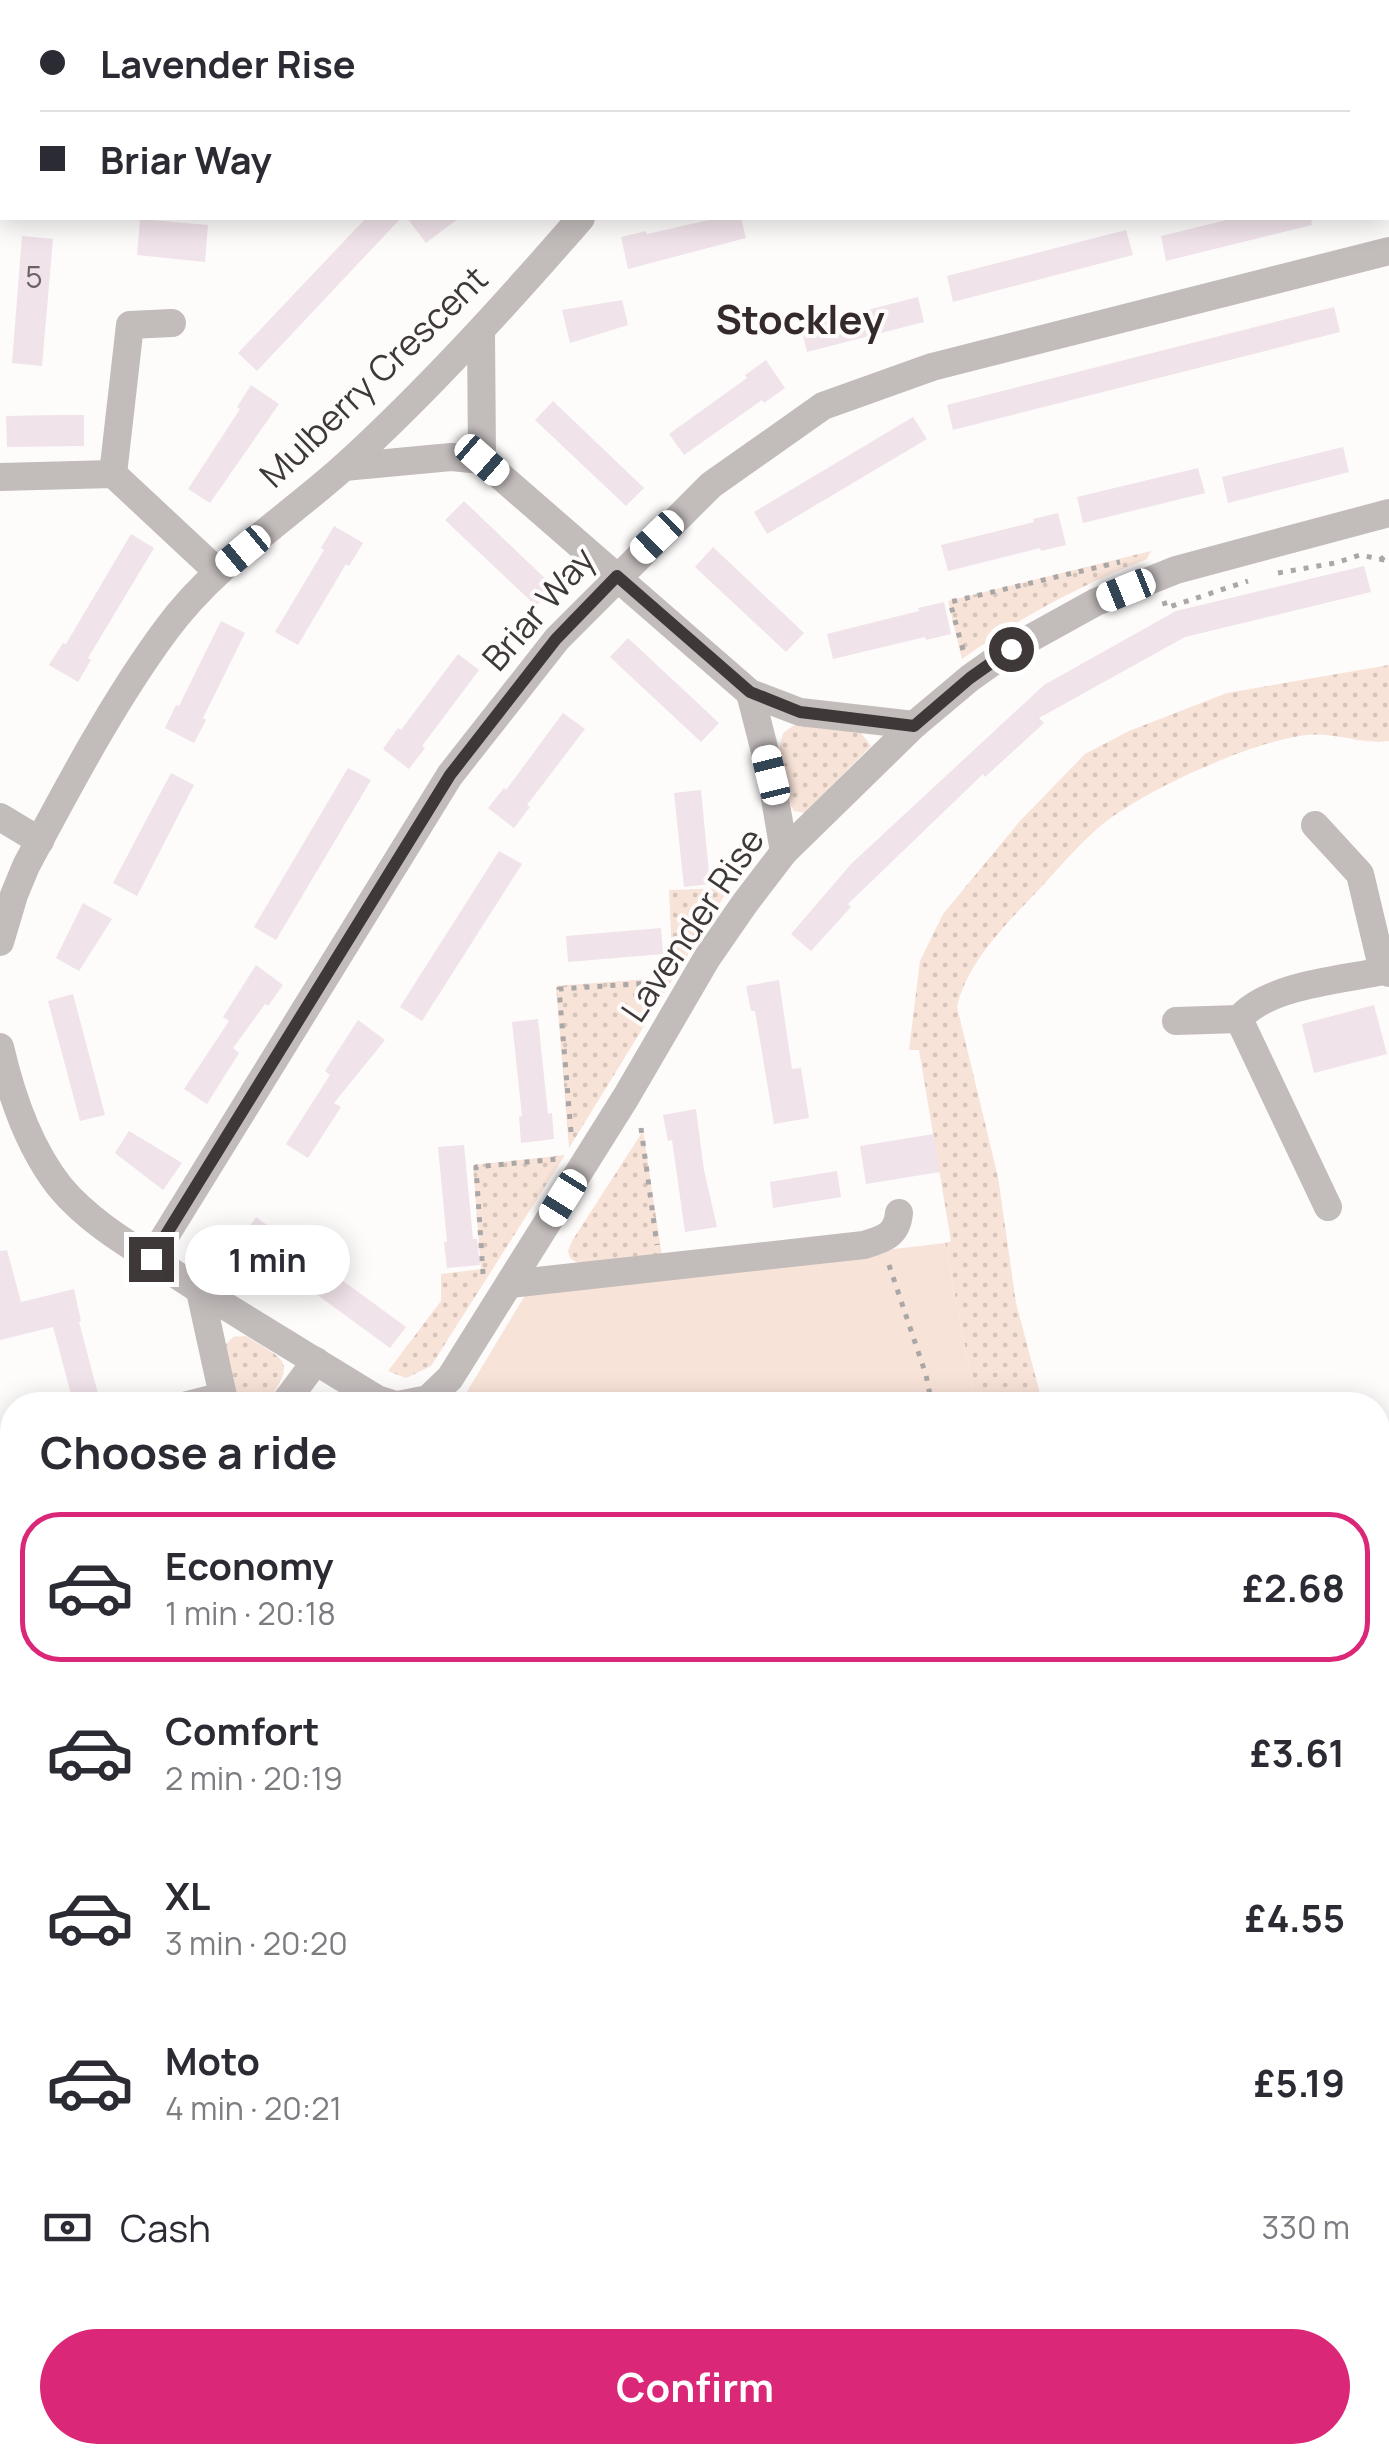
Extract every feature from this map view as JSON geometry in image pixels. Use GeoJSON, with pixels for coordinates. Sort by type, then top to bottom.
{"type":"FeatureCollection","features":[{"type":"Feature","properties":{"kind":"street","name":"Mulberry Crescent"},"geometry":{"type":"LineString","coordinates":[[0,942],[14,895],[40,841],[122,698],[167,629],[218,572],[344,466],[481,333],[579,220]]}},
{"type":"Feature","properties":{"kind":"street","name":"Briar Way"},"geometry":{"type":"LineString","coordinates":[[151,1259],[450,775],[556,639],[710,485],[822,406],[932,367],[1389,251]]}},
{"type":"Feature","properties":{"kind":"street"},"geometry":{"type":"LineString","coordinates":[[113,474],[130,324],[172,323]]}},
{"type":"Feature","properties":{"kind":"street"},"geometry":{"type":"LineString","coordinates":[[481,333],[482,460]]}},
{"type":"Feature","properties":{"kind":"street"},"geometry":{"type":"LineString","coordinates":[[344,466],[452,457],[482,460],[750,692],[800,712],[914,726]]}},
{"type":"Feature","properties":{"kind":"street"},"geometry":{"type":"LineString","coordinates":[[0,476],[113,474],[218,572]]}},
{"type":"Feature","properties":{"kind":"street","name":"Lavender Rise"},"geometry":{"type":"LineString","coordinates":[[437,1392],[450,1378],[510,1284],[745,903],[784,852],[914,726],[970,678],[1054,624],[1176,570],[1389,513]]}},
{"type":"Feature","properties":{"kind":"street"},"geometry":{"type":"LineString","coordinates":[[750,692],[771,775],[784,852]]}},
{"type":"Feature","properties":{"kind":"street"},"geometry":{"type":"LineString","coordinates":[[0,817],[40,841]]}},
{"type":"Feature","properties":{"kind":"street"},"geometry":{"type":"LineString","coordinates":[[1176,1021],[1240,1018],[1252,1006],[1276,994],[1386,972],[1360,874],[1315,825]]}},
{"type":"Feature","properties":{"kind":"street"},"geometry":{"type":"LineString","coordinates":[[1240,1018],[1328,1206]]}},
{"type":"Feature","properties":{"kind":"street"},"geometry":{"type":"LineString","coordinates":[[0,1048],[18,1108],[47,1170],[77,1205],[151,1259],[366,1392]]}},
{"type":"Feature","properties":{"kind":"street"},"geometry":{"type":"LineString","coordinates":[[510,1284],[864,1245],[882,1240],[895,1228],[899,1212]]}},
{"type":"Feature","properties":{"kind":"street"},"geometry":{"type":"LineString","coordinates":[[200,1290],[222,1392]]}},
{"type":"Feature","properties":{"kind":"street"},"geometry":{"type":"LineString","coordinates":[[293,1392],[316,1361]]}},
{"type":"Feature","properties":{"kind":"path"},"geometry":{"type":"LineString","coordinates":[[1380,560],[1389,553]]}},
{"type":"Feature","properties":{"kind":"path"},"geometry":{"type":"LineString","coordinates":[[1265,575],[1334,563],[1360,554],[1389,561]]}},
{"type":"Feature","properties":{"kind":"path"},"geometry":{"type":"LineString","coordinates":[[970,678],[950,602],[1134,558]]}},
{"type":"Feature","properties":{"kind":"path"},"geometry":{"type":"LineString","coordinates":[[1157,578],[1166,608],[1248,581]]}},
{"type":"Feature","properties":{"kind":"path"},"geometry":{"type":"LineString","coordinates":[[585,1162],[572,1144],[559,989],[670,982],[687,992]]}},
{"type":"Feature","properties":{"kind":"path"},"geometry":{"type":"LineString","coordinates":[[626,1097],[650,1112],[639,1130],[661,1268]]}},
{"type":"Feature","properties":{"kind":"path"},"geometry":{"type":"LineString","coordinates":[[486,1322],[476,1167],[562,1158],[585,1162]]}},
{"type":"Feature","properties":{"kind":"path"},"geometry":{"type":"LineString","coordinates":[[882,1240],[929,1392]]}},
{"type":"Feature","properties":{"kind":"green space"},"geometry":{"type":"Polygon","coordinates":[[[1151,551],[1147,559],[1052,603],[962,659],[948,601],[1151,551]]]}},
{"type":"Feature","properties":{"kind":"green space"},"geometry":{"type":"Polygon","coordinates":[[[1389,665],[1389,741],[1317,735],[1283,739],[1168,784],[1098,828],[996,936],[976,963],[957,1007],[998,1177],[1016,1303],[1040,1392],[974,1392],[945,1243],[951,1241],[919,1050],[909,1050],[920,961],[943,914],[1020,821],[1085,754],[1129,731],[1227,693],[1389,665]]]}},
{"type":"Feature","properties":{"kind":"green space"},"geometry":{"type":"Polygon","coordinates":[[[796,724],[861,733],[871,746],[805,813],[794,811],[791,806],[779,750],[783,733],[796,724]]]}},
{"type":"Feature","properties":{"kind":"green space"},"geometry":{"type":"Polygon","coordinates":[[[729,888],[569,1148],[556,986],[673,977],[669,890],[729,888]]]}},
{"type":"Feature","properties":{"kind":"green space"},"geometry":{"type":"Polygon","coordinates":[[[643,1131],[662,1256],[578,1263],[568,1251],[572,1241],[643,1131]]]}},
{"type":"Feature","properties":{"kind":"green space"},"geometry":{"type":"Polygon","coordinates":[[[565,1155],[431,1366],[406,1378],[388,1371],[441,1301],[441,1274],[481,1269],[473,1165],[565,1155]]]}},
{"type":"Feature","properties":{"kind":"green space"},"geometry":{"type":"Polygon","coordinates":[[[945,1243],[974,1392],[467,1392],[527,1292],[945,1243]]]}},
{"type":"Feature","properties":{"kind":"green space"},"geometry":{"type":"Polygon","coordinates":[[[246,1336],[283,1363],[284,1370],[274,1392],[235,1392],[226,1344],[233,1337],[246,1336]]]}},
{"type":"Feature","properties":{"kind":"building"},"geometry":{"type":"Polygon","coordinates":[[[140,220],[208,225],[205,262],[137,255],[140,220]]]}},
{"type":"Feature","properties":{"kind":"building"},"geometry":{"type":"Polygon","coordinates":[[[364,220],[399,220],[257,371],[238,353],[364,220]]]}},
{"type":"Feature","properties":{"kind":"building"},"geometry":{"type":"Polygon","coordinates":[[[409,220],[456,220],[426,243],[409,220]]]}},
{"type":"Feature","properties":{"kind":"building"},"geometry":{"type":"Polygon","coordinates":[[[709,220],[742,220],[746,238],[628,269],[621,237],[646,231],[647,234],[709,220]]]}},
{"type":"Feature","properties":{"kind":"building"},"geometry":{"type":"Polygon","coordinates":[[[1227,220],[1311,220],[1312,225],[1166,261],[1161,236],[1227,220]]]}},
{"type":"Feature","properties":{"kind":"building"},"geometry":{"type":"Polygon","coordinates":[[[1126,230],[1133,255],[953,302],[947,276],[1126,230]]]}},
{"type":"Feature","properties":{"kind":"building"},"geometry":{"type":"Polygon","coordinates":[[[22,236],[53,239],[42,366],[12,363],[22,236]]]}},
{"type":"Feature","properties":{"kind":"building"},"geometry":{"type":"Polygon","coordinates":[[[918,297],[924,322],[807,352],[801,327],[918,297]]]}},
{"type":"Feature","properties":{"kind":"building"},"geometry":{"type":"Polygon","coordinates":[[[622,300],[628,325],[570,343],[562,310],[622,300]]]}},
{"type":"Feature","properties":{"kind":"building"},"geometry":{"type":"Polygon","coordinates":[[[1334,307],[1340,332],[953,430],[947,405],[1334,307]]]}},
{"type":"Feature","properties":{"kind":"building"},"geometry":{"type":"Polygon","coordinates":[[[766,360],[785,388],[684,455],[669,434],[766,360]]]}},
{"type":"Feature","properties":{"kind":"building"},"geometry":{"type":"Polygon","coordinates":[[[251,385],[279,404],[210,503],[188,489],[240,409],[237,407],[251,385]]]}},
{"type":"Feature","properties":{"kind":"building"},"geometry":{"type":"Polygon","coordinates":[[[553,401],[644,488],[626,506],[535,420],[553,401]]]}},
{"type":"Feature","properties":{"kind":"building"},"geometry":{"type":"Polygon","coordinates":[[[84,415],[84,446],[7,447],[6,416],[84,415]]]}},
{"type":"Feature","properties":{"kind":"building"},"geometry":{"type":"Polygon","coordinates":[[[913,417],[927,439],[767,534],[754,512],[913,417]]]}},
{"type":"Feature","properties":{"kind":"building"},"geometry":{"type":"Polygon","coordinates":[[[1343,447],[1349,472],[1228,503],[1222,477],[1343,447]]]}},
{"type":"Feature","properties":{"kind":"building"},"geometry":{"type":"Polygon","coordinates":[[[1198,468],[1205,493],[1083,523],[1077,497],[1198,468]]]}},
{"type":"Feature","properties":{"kind":"building"},"geometry":{"type":"Polygon","coordinates":[[[464,501],[554,587],[536,606],[445,520],[464,501]]]}},
{"type":"Feature","properties":{"kind":"building"},"geometry":{"type":"Polygon","coordinates":[[[1058,513],[1066,545],[948,571],[941,545],[1058,513]]]}},
{"type":"Feature","properties":{"kind":"building"},"geometry":{"type":"Polygon","coordinates":[[[334,526],[363,543],[349,566],[346,564],[298,645],[275,632],[334,526]]]}},
{"type":"Feature","properties":{"kind":"building"},"geometry":{"type":"Polygon","coordinates":[[[131,534],[154,548],[88,658],[91,660],[78,682],[49,665],[66,644],[131,534]]]}},
{"type":"Feature","properties":{"kind":"building"},"geometry":{"type":"Polygon","coordinates":[[[713,547],[804,633],[786,652],[695,567],[713,547]]]}},
{"type":"Feature","properties":{"kind":"building"},"geometry":{"type":"Polygon","coordinates":[[[1364,566],[1371,592],[1185,637],[1039,718],[1044,723],[985,777],[983,774],[848,904],[851,907],[811,951],[791,934],[852,863],[1044,685],[1176,611],[1364,566]]]}},
{"type":"Feature","properties":{"kind":"building"},"geometry":{"type":"Polygon","coordinates":[[[944,602],[951,634],[833,659],[827,634],[944,602]]]}},
{"type":"Feature","properties":{"kind":"building"},"geometry":{"type":"Polygon","coordinates":[[[221,621],[245,633],[194,743],[165,728],[221,621]]]}},
{"type":"Feature","properties":{"kind":"building"},"geometry":{"type":"Polygon","coordinates":[[[628,638],[719,723],[701,742],[610,657],[628,638]]]}},
{"type":"Feature","properties":{"kind":"building"},"geometry":{"type":"Polygon","coordinates":[[[458,654],[479,670],[409,769],[383,749],[458,654]]]}},
{"type":"Feature","properties":{"kind":"building"},"geometry":{"type":"Polygon","coordinates":[[[563,713],[585,729],[514,828],[488,808],[563,713]]]}},
{"type":"Feature","properties":{"kind":"building"},"geometry":{"type":"Polygon","coordinates":[[[348,768],[371,780],[276,940],[254,927],[348,768]]]}},
{"type":"Feature","properties":{"kind":"building"},"geometry":{"type":"Polygon","coordinates":[[[171,773],[194,785],[137,896],[113,883],[171,773]]]}},
{"type":"Feature","properties":{"kind":"building"},"geometry":{"type":"Polygon","coordinates":[[[701,790],[710,884],[684,887],[674,793],[701,790]]]}},
{"type":"Feature","properties":{"kind":"building"},"geometry":{"type":"Polygon","coordinates":[[[499,851],[522,864],[422,1021],[400,1007],[499,851]]]}},
{"type":"Feature","properties":{"kind":"building"},"geometry":{"type":"Polygon","coordinates":[[[83,903],[112,919],[79,971],[56,958],[83,903]]]}},
{"type":"Feature","properties":{"kind":"building"},"geometry":{"type":"Polygon","coordinates":[[[661,928],[663,954],[568,962],[566,936],[661,928]]]}},
{"type":"Feature","properties":{"kind":"building"},"geometry":{"type":"Polygon","coordinates":[[[256,965],[283,985],[233,1048],[239,1053],[207,1104],[184,1089],[229,1021],[223,1017],[256,965]]]}},
{"type":"Feature","properties":{"kind":"building"},"geometry":{"type":"Polygon","coordinates":[[[779,980],[792,1069],[801,1068],[809,1118],[774,1124],[755,1011],[751,1011],[746,986],[779,980]]]}},
{"type":"Feature","properties":{"kind":"building"},"geometry":{"type":"Polygon","coordinates":[[[73,994],[105,1115],[80,1121],[48,1001],[73,994]]]}},
{"type":"Feature","properties":{"kind":"building"},"geometry":{"type":"Polygon","coordinates":[[[1374,1005],[1387,1054],[1314,1073],[1302,1024],[1374,1005]]]}},
{"type":"Feature","properties":{"kind":"building"},"geometry":{"type":"Polygon","coordinates":[[[538,1019],[554,1139],[521,1143],[512,1022],[538,1019]]]}},
{"type":"Feature","properties":{"kind":"building"},"geometry":{"type":"Polygon","coordinates":[[[358,1020],[385,1040],[334,1103],[341,1107],[308,1158],[286,1144],[330,1075],[325,1071],[358,1020]]]}},
{"type":"Feature","properties":{"kind":"building"},"geometry":{"type":"Polygon","coordinates":[[[696,1109],[717,1227],[685,1232],[672,1140],[668,1141],[663,1115],[696,1109]]]}},
{"type":"Feature","properties":{"kind":"building"},"geometry":{"type":"Polygon","coordinates":[[[129,1131],[182,1163],[163,1190],[115,1153],[129,1131]]]}},
{"type":"Feature","properties":{"kind":"building"},"geometry":{"type":"Polygon","coordinates":[[[934,1134],[940,1172],[866,1184],[860,1146],[934,1134]]]}},
{"type":"Feature","properties":{"kind":"building"},"geometry":{"type":"Polygon","coordinates":[[[464,1145],[473,1239],[477,1239],[480,1265],[447,1268],[438,1147],[464,1145]]]}},
{"type":"Feature","properties":{"kind":"building"},"geometry":{"type":"Polygon","coordinates":[[[837,1171],[841,1197],[773,1208],[770,1182],[837,1171]]]}},
{"type":"Feature","properties":{"kind":"building"},"geometry":{"type":"Polygon","coordinates":[[[256,1217],[406,1327],[390,1348],[241,1239],[256,1217]]]}},
{"type":"Feature","properties":{"kind":"building"},"geometry":{"type":"Polygon","coordinates":[[[7,1250],[21,1302],[74,1289],[98,1392],[70,1392],[53,1327],[0,1340],[0,1251],[7,1250]]]}},
{"type":"Feature","properties":{"kind":"district","name":"Stockley"},"geometry":{"type":"Point","coordinates":[800,320]}},
{"type":"Feature","properties":{"kind":"route"},"geometry":{"type":"LineString","coordinates":[[151,1259],[450,775],[556,639],[617,576],[750,692],[800,712],[914,726],[1011,649]]}}]}
